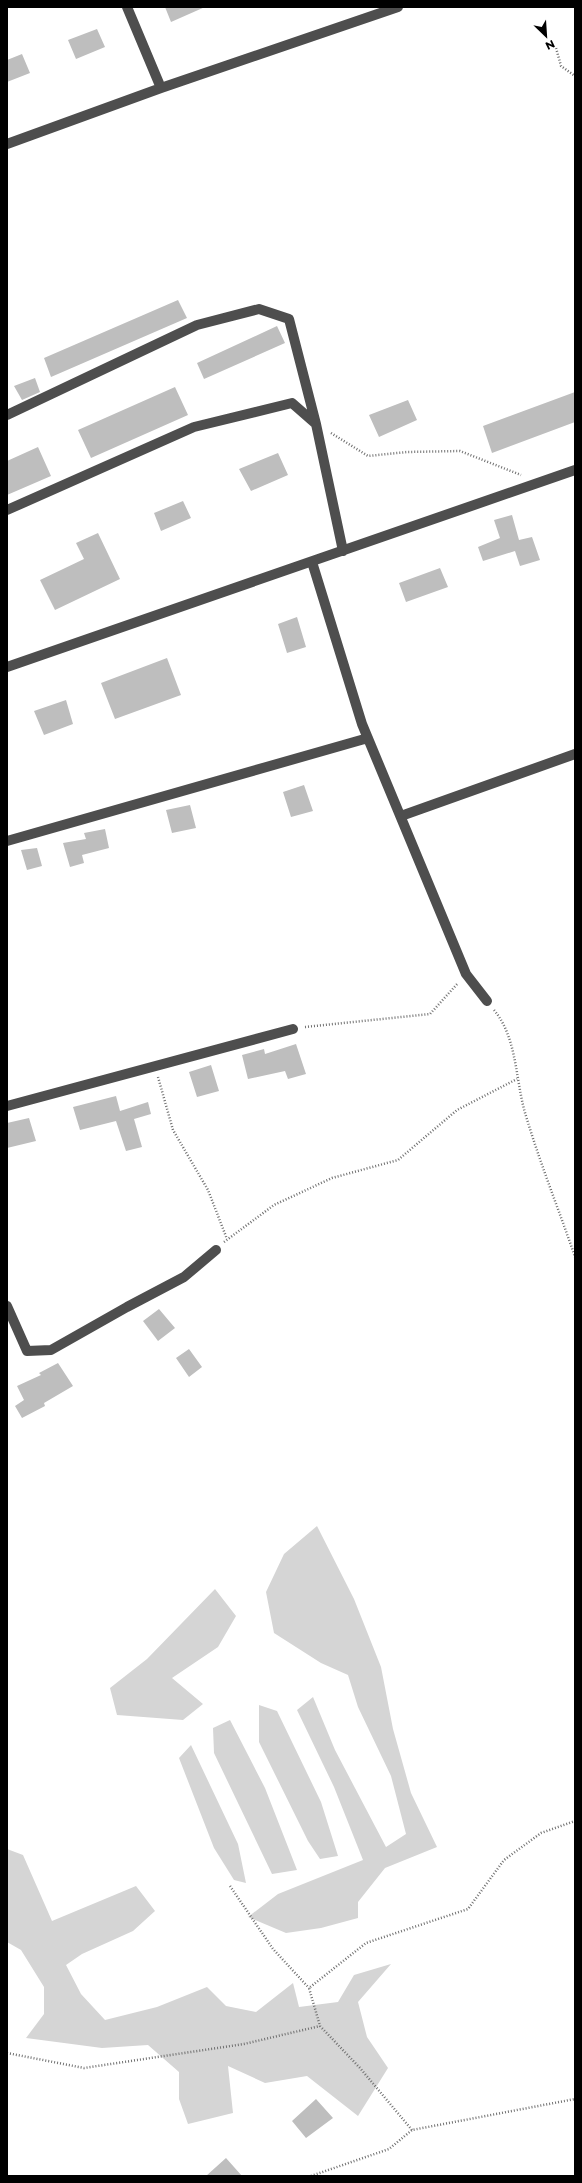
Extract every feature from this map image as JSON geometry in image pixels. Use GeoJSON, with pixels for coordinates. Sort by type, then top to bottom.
{"type":"FeatureCollection","features":[{"type":"Feature","properties":{"kind":"street"},"geometry":{"type":"LineString","coordinates":[[127,7],[161,88]]}},
{"type":"Feature","properties":{"kind":"street"},"geometry":{"type":"LineString","coordinates":[[7,144],[161,88],[398,7]]}},
{"type":"Feature","properties":{"kind":"street"},"geometry":{"type":"LineString","coordinates":[[7,415],[197,325],[259,309],[290,319],[316,424],[343,551]]}},
{"type":"Feature","properties":{"kind":"street"},"geometry":{"type":"LineString","coordinates":[[7,510],[194,427],[292,403],[316,424]]}},
{"type":"Feature","properties":{"kind":"street"},"geometry":{"type":"LineString","coordinates":[[7,667],[575,470]]}},
{"type":"Feature","properties":{"kind":"street"},"geometry":{"type":"LineString","coordinates":[[312,562],[368,738],[466,974],[487,1001]]}},
{"type":"Feature","properties":{"kind":"street"},"geometry":{"type":"LineString","coordinates":[[7,841],[368,738]]}},
{"type":"Feature","properties":{"kind":"street"},"geometry":{"type":"LineString","coordinates":[[400,816],[575,754]]}},
{"type":"Feature","properties":{"kind":"street"},"geometry":{"type":"LineString","coordinates":[[7,1106],[293,1029]]}},
{"type":"Feature","properties":{"kind":"street"},"geometry":{"type":"LineString","coordinates":[[7,1306],[26,1352],[51,1350],[127,1306],[184,1277],[216,1250]]}},
{"type":"Feature","properties":{"kind":"path"},"geometry":{"type":"LineString","coordinates":[[556,48],[561,66],[575,76]]}},
{"type":"Feature","properties":{"kind":"path"},"geometry":{"type":"LineString","coordinates":[[316,424],[368,456],[407,452],[460,451],[540,482]]}},
{"type":"Feature","properties":{"kind":"path"},"geometry":{"type":"LineString","coordinates":[[293,1029],[430,1014],[466,974]]}},
{"type":"Feature","properties":{"kind":"path"},"geometry":{"type":"LineString","coordinates":[[487,1001],[504,1021],[512,1045],[517,1079],[526,1116],[575,1257]]}},
{"type":"Feature","properties":{"kind":"path"},"geometry":{"type":"LineString","coordinates":[[154,1066],[173,1130],[208,1190],[227,1239]]}},
{"type":"Feature","properties":{"kind":"path"},"geometry":{"type":"LineString","coordinates":[[216,1250],[227,1239],[274,1205],[332,1178],[398,1160],[457,1110],[517,1079]]}},
{"type":"Feature","properties":{"kind":"path"},"geometry":{"type":"LineString","coordinates":[[309,1988],[366,1943],[468,1909],[504,1860],[541,1833],[575,1820]]}},
{"type":"Feature","properties":{"kind":"path"},"geometry":{"type":"LineString","coordinates":[[230,1886],[273,1949],[309,1988],[320,2026],[360,2068],[412,2130]]}},
{"type":"Feature","properties":{"kind":"path"},"geometry":{"type":"LineString","coordinates":[[7,2053],[84,2068],[244,2044],[320,2026]]}},
{"type":"Feature","properties":{"kind":"path"},"geometry":{"type":"LineString","coordinates":[[311,2176],[389,2149],[412,2130],[575,2099]]}},
{"type":"Feature","properties":{"kind":"shaded area"},"geometry":{"type":"Polygon","coordinates":[[[317,1526],[354,1599],[381,1667],[393,1729],[411,1793],[437,1847],[385,1868],[358,1902],[358,1918],[321,1928],[286,1933],[248,1917],[278,1894],[363,1860],[334,1787],[297,1710],[313,1697],[335,1750],[386,1847],[406,1834],[391,1776],[358,1707],[348,1675],[321,1663],[274,1633],[266,1592],[284,1554],[317,1526]]]}},
{"type":"Feature","properties":{"kind":"shaded area"},"geometry":{"type":"Polygon","coordinates":[[[215,1589],[236,1616],[218,1647],[172,1678],[203,1704],[183,1720],[117,1715],[110,1688],[147,1659],[215,1589]]]}},
{"type":"Feature","properties":{"kind":"shaded area"},"geometry":{"type":"Polygon","coordinates":[[[259,1705],[277,1711],[321,1802],[338,1856],[320,1859],[308,1841],[259,1742],[259,1705]]]}},
{"type":"Feature","properties":{"kind":"shaded area"},"geometry":{"type":"Polygon","coordinates":[[[230,1720],[265,1788],[297,1870],[272,1874],[214,1753],[213,1728],[230,1720]]]}},
{"type":"Feature","properties":{"kind":"shaded area"},"geometry":{"type":"Polygon","coordinates":[[[191,1745],[238,1844],[246,1883],[234,1880],[214,1848],[179,1758],[191,1745]]]}},
{"type":"Feature","properties":{"kind":"shaded area"},"geometry":{"type":"Polygon","coordinates":[[[7,1849],[23,1855],[52,1921],[136,1886],[155,1911],[133,1931],[82,1954],[66,1965],[81,1994],[105,2020],[157,2007],[207,1987],[226,2006],[256,2012],[293,1983],[299,2007],[338,2002],[354,1975],[391,1964],[358,2002],[367,2037],[388,2068],[358,2116],[307,2076],[265,2083],[228,2066],[233,2113],[188,2124],[179,2099],[179,2072],[148,2045],[102,2048],[26,2038],[44,2014],[44,1987],[21,1950],[7,1942],[7,1849]]]}},
{"type":"Feature","properties":{"kind":"building"},"geometry":{"type":"Polygon","coordinates":[[[165,7],[205,7],[171,22],[165,7]]]}},
{"type":"Feature","properties":{"kind":"building"},"geometry":{"type":"Polygon","coordinates":[[[97,29],[105,47],[76,59],[68,40],[97,29]]]}},
{"type":"Feature","properties":{"kind":"building"},"geometry":{"type":"Polygon","coordinates":[[[22,54],[30,73],[7,82],[7,60],[22,54]]]}},
{"type":"Feature","properties":{"kind":"building"},"geometry":{"type":"Polygon","coordinates":[[[178,300],[187,318],[51,377],[44,358],[178,300]]]}},
{"type":"Feature","properties":{"kind":"building"},"geometry":{"type":"Polygon","coordinates":[[[277,326],[285,343],[204,379],[197,363],[277,326]]]}},
{"type":"Feature","properties":{"kind":"building"},"geometry":{"type":"Polygon","coordinates":[[[35,378],[40,392],[22,400],[14,386],[35,378]]]}},
{"type":"Feature","properties":{"kind":"building"},"geometry":{"type":"Polygon","coordinates":[[[175,387],[188,415],[91,458],[78,430],[175,387]]]}},
{"type":"Feature","properties":{"kind":"building"},"geometry":{"type":"Polygon","coordinates":[[[575,392],[575,422],[492,453],[483,426],[575,392]]]}},
{"type":"Feature","properties":{"kind":"building"},"geometry":{"type":"Polygon","coordinates":[[[408,400],[417,420],[379,437],[369,415],[408,400]]]}},
{"type":"Feature","properties":{"kind":"building"},"geometry":{"type":"Polygon","coordinates":[[[38,447],[51,476],[7,495],[7,461],[38,447]]]}},
{"type":"Feature","properties":{"kind":"building"},"geometry":{"type":"Polygon","coordinates":[[[278,453],[288,475],[251,491],[239,469],[278,453]]]}},
{"type":"Feature","properties":{"kind":"building"},"geometry":{"type":"Polygon","coordinates":[[[183,501],[191,518],[161,531],[154,513],[183,501]]]}},
{"type":"Feature","properties":{"kind":"building"},"geometry":{"type":"Polygon","coordinates":[[[512,515],[519,540],[532,537],[540,560],[520,566],[515,551],[483,561],[478,547],[500,538],[494,520],[512,515]]]}},
{"type":"Feature","properties":{"kind":"building"},"geometry":{"type":"Polygon","coordinates":[[[98,533],[120,579],[55,610],[40,580],[84,559],[76,543],[98,533]]]}},
{"type":"Feature","properties":{"kind":"building"},"geometry":{"type":"Polygon","coordinates":[[[440,568],[448,587],[406,602],[399,583],[440,568]]]}},
{"type":"Feature","properties":{"kind":"building"},"geometry":{"type":"Polygon","coordinates":[[[297,617],[306,647],[287,653],[278,624],[297,617]]]}},
{"type":"Feature","properties":{"kind":"building"},"geometry":{"type":"Polygon","coordinates":[[[167,658],[181,695],[115,719],[101,683],[167,658]]]}},
{"type":"Feature","properties":{"kind":"building"},"geometry":{"type":"Polygon","coordinates":[[[66,700],[73,724],[44,735],[34,711],[66,700]]]}},
{"type":"Feature","properties":{"kind":"building"},"geometry":{"type":"Polygon","coordinates":[[[304,785],[313,811],[291,817],[283,792],[304,785]]]}},
{"type":"Feature","properties":{"kind":"building"},"geometry":{"type":"Polygon","coordinates":[[[190,805],[196,828],[172,833],[166,810],[190,805]]]}},
{"type":"Feature","properties":{"kind":"building"},"geometry":{"type":"Polygon","coordinates":[[[105,829],[109,848],[82,855],[84,863],[70,867],[63,843],[86,839],[84,833],[105,829]]]}},
{"type":"Feature","properties":{"kind":"building"},"geometry":{"type":"Polygon","coordinates":[[[37,848],[42,866],[27,870],[21,850],[37,848]]]}},
{"type":"Feature","properties":{"kind":"building"},"geometry":{"type":"Polygon","coordinates":[[[296,1044],[306,1074],[288,1079],[285,1071],[248,1079],[242,1055],[264,1049],[265,1054],[296,1044]]]}},
{"type":"Feature","properties":{"kind":"building"},"geometry":{"type":"Polygon","coordinates":[[[211,1065],[219,1091],[197,1097],[189,1072],[211,1065]]]}},
{"type":"Feature","properties":{"kind":"building"},"geometry":{"type":"Polygon","coordinates":[[[116,1096],[120,1111],[148,1102],[151,1114],[134,1119],[142,1147],[126,1151],[116,1121],[80,1130],[73,1107],[116,1096]]]}},
{"type":"Feature","properties":{"kind":"building"},"geometry":{"type":"Polygon","coordinates":[[[29,1118],[36,1141],[7,1148],[7,1123],[29,1118]]]}},
{"type":"Feature","properties":{"kind":"building"},"geometry":{"type":"Polygon","coordinates":[[[159,1309],[175,1328],[158,1341],[143,1321],[159,1309]]]}},
{"type":"Feature","properties":{"kind":"building"},"geometry":{"type":"Polygon","coordinates":[[[189,1349],[202,1367],[189,1377],[176,1358],[189,1349]]]}},
{"type":"Feature","properties":{"kind":"building"},"geometry":{"type":"Polygon","coordinates":[[[58,1363],[73,1386],[44,1403],[45,1406],[22,1418],[15,1406],[24,1400],[17,1386],[41,1375],[39,1373],[58,1363]]]}},
{"type":"Feature","properties":{"kind":"building"},"geometry":{"type":"Polygon","coordinates":[[[316,2099],[333,2118],[306,2138],[292,2121],[316,2099]]]}},
{"type":"Feature","properties":{"kind":"building"},"geometry":{"type":"Polygon","coordinates":[[[226,2158],[242,2176],[206,2176],[226,2158]]]}}]}
